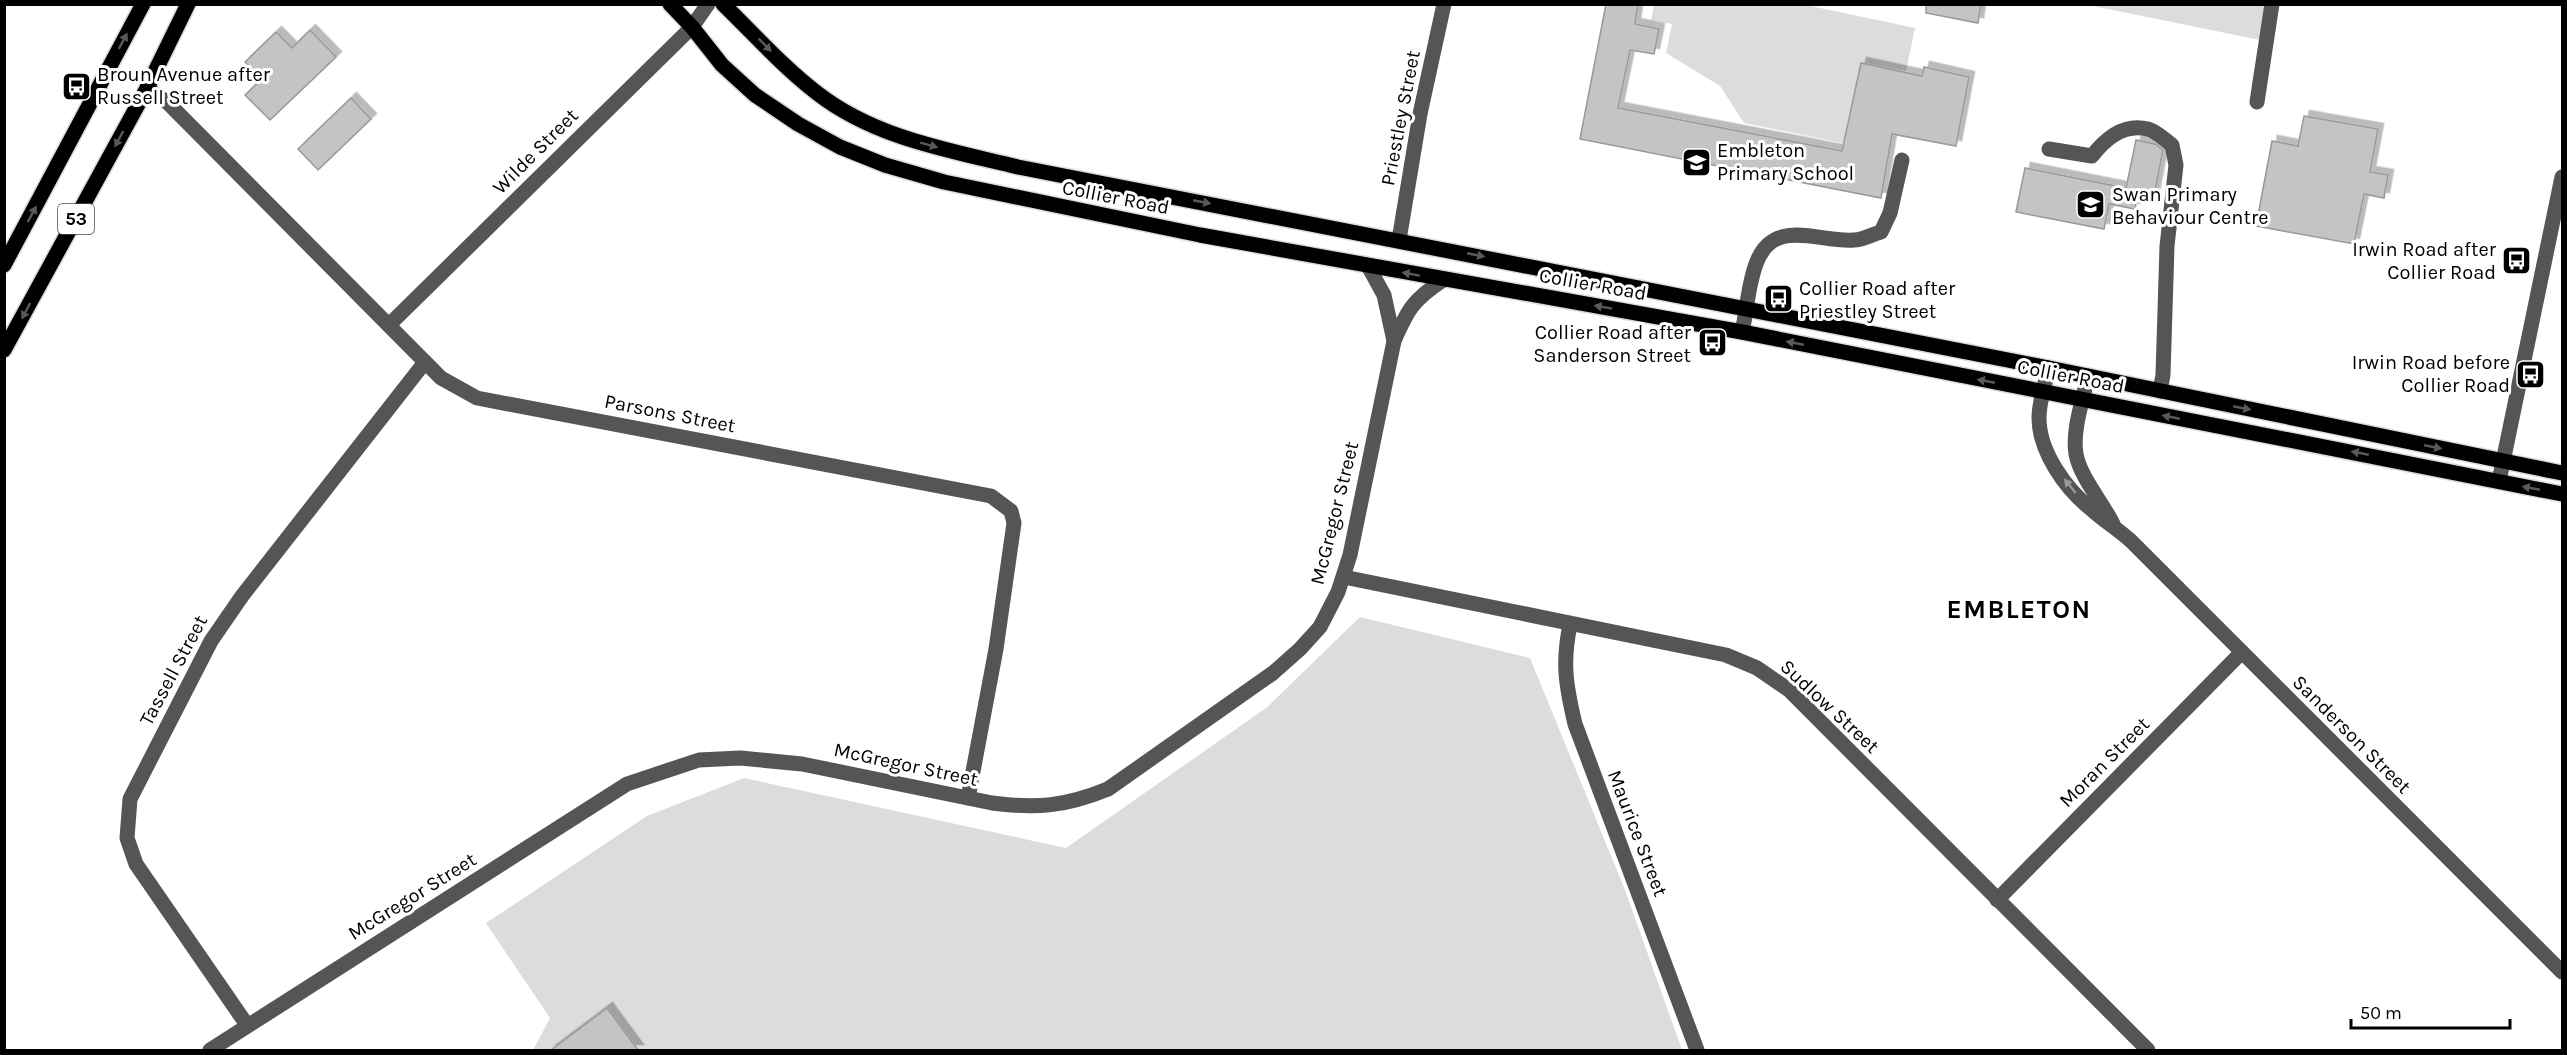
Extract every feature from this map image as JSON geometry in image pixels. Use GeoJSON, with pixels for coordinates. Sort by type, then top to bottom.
{"type":"FeatureCollection","features":[{"type":"Feature","properties":{"kind":"main road","name":"53"},"geometry":{"type":"LineString","coordinates":[[4,266],[142,4]]}},
{"type":"Feature","properties":{"kind":"main road","name":"53"},"geometry":{"type":"LineString","coordinates":[[4,350],[147,88],[188,4]]}},
{"type":"Feature","properties":{"kind":"main road","name":"Collier Road"},"geometry":{"type":"LineString","coordinates":[[670,4],[692,27],[722,65],[755,95],[840,147],[885,165],[944,182],[1368,266],[1742,332],[2562,494]]}},
{"type":"Feature","properties":{"kind":"main road","name":"Collier Road"},"geometry":{"type":"LineString","coordinates":[[723,4],[791,72],[848,114],[895,135],[1018,167],[2049,368],[2562,473]]}},
{"type":"Feature","properties":{"kind":"street","name":"Wilde Street"},"geometry":{"type":"LineString","coordinates":[[389,325],[692,27],[708,4]]}},
{"type":"Feature","properties":{"kind":"street","name":"Priestley Street"},"geometry":{"type":"LineString","coordinates":[[1399,240],[1420,114],[1444,4]]}},
{"type":"Feature","properties":{"kind":"street"},"geometry":{"type":"LineString","coordinates":[[2257,102],[2272,4]]}},
{"type":"Feature","properties":{"kind":"street","name":"Parsons Street"},"geometry":{"type":"LineString","coordinates":[[147,88],[168,103],[441,378],[477,398],[991,496],[1011,511],[1014,524],[996,649],[968,798]]}},
{"type":"Feature","properties":{"kind":"street"},"geometry":{"type":"LineString","coordinates":[[2049,149],[2092,156],[2107,138],[2132,128],[2150,129],[2172,145],[2176,165],[2167,246],[2163,375],[2160,391]]}},
{"type":"Feature","properties":{"kind":"street"},"geometry":{"type":"LineString","coordinates":[[1742,332],[1756,264],[1765,245],[1778,238],[1804,234],[1855,240],[1881,232],[1890,213],[1902,160]]}},
{"type":"Feature","properties":{"kind":"street"},"geometry":{"type":"LineString","coordinates":[[2499,481],[2562,177]]}},
{"type":"Feature","properties":{"kind":"street","name":"McGregor Street"},"geometry":{"type":"LineString","coordinates":[[1368,266],[1384,295],[1394,341]]}},
{"type":"Feature","properties":{"kind":"street","name":"McGregor Street"},"geometry":{"type":"LineString","coordinates":[[210,1050],[627,784],[661,771],[699,760],[740,758],[802,764],[968,798],[1024,807],[1051,806],[1078,801],[1108,789],[1273,673],[1300,650],[1320,627],[1344,577],[1394,341],[1407,312],[1418,296],[1443,280]]}},
{"type":"Feature","properties":{"kind":"street","name":"Tassell Street"},"geometry":{"type":"LineString","coordinates":[[247,1025],[136,864],[128,838],[130,799],[179,701],[226,616],[425,362]]}},
{"type":"Feature","properties":{"kind":"street","name":"Sanderson Street"},"geometry":{"type":"LineString","coordinates":[[2049,368],[2039,419],[2043,441],[2054,464],[2091,509],[2114,524],[2562,972]]}},
{"type":"Feature","properties":{"kind":"street","name":"Sanderson Street"},"geometry":{"type":"LineString","coordinates":[[2088,376],[2076,455],[2087,481],[2114,524]]}},
{"type":"Feature","properties":{"kind":"street","name":"Sudlow Street"},"geometry":{"type":"LineString","coordinates":[[1344,577],[1570,625],[1726,655],[1757,668],[1789,690],[2148,1050]]}},
{"type":"Feature","properties":{"kind":"street","name":"Maurice Street"},"geometry":{"type":"LineString","coordinates":[[1570,625],[1564,664],[1575,724],[1697,1050]]}},
{"type":"Feature","properties":{"kind":"street","name":"Moran Street"},"geometry":{"type":"LineString","coordinates":[[1997,900],[2241,653]]}},
{"type":"Feature","properties":{"kind":"shaded area"},"geometry":{"type":"Polygon","coordinates":[[[1801,4],[1915,28],[1906,71],[1861,63],[1843,143],[1744,123],[1720,86],[1666,53],[1672,24],[1651,20],[1654,5],[1801,4]]]}},
{"type":"Feature","properties":{"kind":"shaded area"},"geometry":{"type":"Polygon","coordinates":[[[2088,5],[2272,5],[2265,41],[2088,5]]]}},
{"type":"Feature","properties":{"kind":"shaded area"},"geometry":{"type":"Polygon","coordinates":[[[1360,617],[1530,658],[1625,890],[1682,1050],[533,1050],[550,1018],[486,923],[647,816],[744,778],[1066,848],[1266,708],[1360,617]]]}},
{"type":"Feature","properties":{"kind":"building"},"geometry":{"type":"Polygon","coordinates":[[[1606,4],[1638,4],[1635,24],[1659,29],[1654,54],[1630,50],[1618,108],[1842,151],[1861,63],[1922,76],[1924,67],[1969,77],[1956,146],[1892,134],[1881,198],[1580,139],[1606,4]]]}},
{"type":"Feature","properties":{"kind":"building"},"geometry":{"type":"Polygon","coordinates":[[[1926,4],[1981,4],[1978,23],[1926,13],[1926,4]]]}},
{"type":"Feature","properties":{"kind":"building"},"geometry":{"type":"Polygon","coordinates":[[[310,30],[336,57],[270,120],[245,95],[262,79],[245,62],[276,32],[292,48],[310,30]]]}},
{"type":"Feature","properties":{"kind":"building"},"geometry":{"type":"Polygon","coordinates":[[[351,98],[371,119],[318,170],[298,149],[351,98]]]}},
{"type":"Feature","properties":{"kind":"building"},"geometry":{"type":"Polygon","coordinates":[[[2304,116],[2378,129],[2370,172],[2388,175],[2384,198],[2364,194],[2354,244],[2256,226],[2272,141],[2298,146],[2304,116]]]}},
{"type":"Feature","properties":{"kind":"building"},"geometry":{"type":"Polygon","coordinates":[[[2136,140],[2155,144],[2163,150],[2154,196],[2138,193],[2135,209],[2109,204],[2104,229],[2016,212],[2025,168],[2126,188],[2136,140]]]}},
{"type":"Feature","properties":{"kind":"building"},"geometry":{"type":"Polygon","coordinates":[[[607,1008],[638,1050],[551,1050],[607,1008]]]}},
{"type":"Feature","properties":{"kind":"place","name":"Broun Avenue after Russell Street"},"geometry":{"type":"Point","coordinates":[76,86]}},
{"type":"Feature","properties":{"kind":"place","name":"Embleton Primary School"},"geometry":{"type":"Point","coordinates":[1696,162]}},
{"type":"Feature","properties":{"kind":"place","name":"Swan Primary Behaviour Centre"},"geometry":{"type":"Point","coordinates":[2091,205]}},
{"type":"Feature","properties":{"kind":"place","name":"Irwin Road after Collier Road"},"geometry":{"type":"Point","coordinates":[2517,260]}},
{"type":"Feature","properties":{"kind":"place","name":"Collier Road after Priestley Street"},"geometry":{"type":"Point","coordinates":[1778,299]}},
{"type":"Feature","properties":{"kind":"place","name":"Collier Road after Sanderson Street"},"geometry":{"type":"Point","coordinates":[1712,343]}},
{"type":"Feature","properties":{"kind":"place","name":"Irwin Road before Collier Road"},"geometry":{"type":"Point","coordinates":[2531,374]}},
{"type":"Feature","properties":{"kind":"district","name":"EMBLETON"},"geometry":{"type":"Point","coordinates":[2019,609]}}]}
